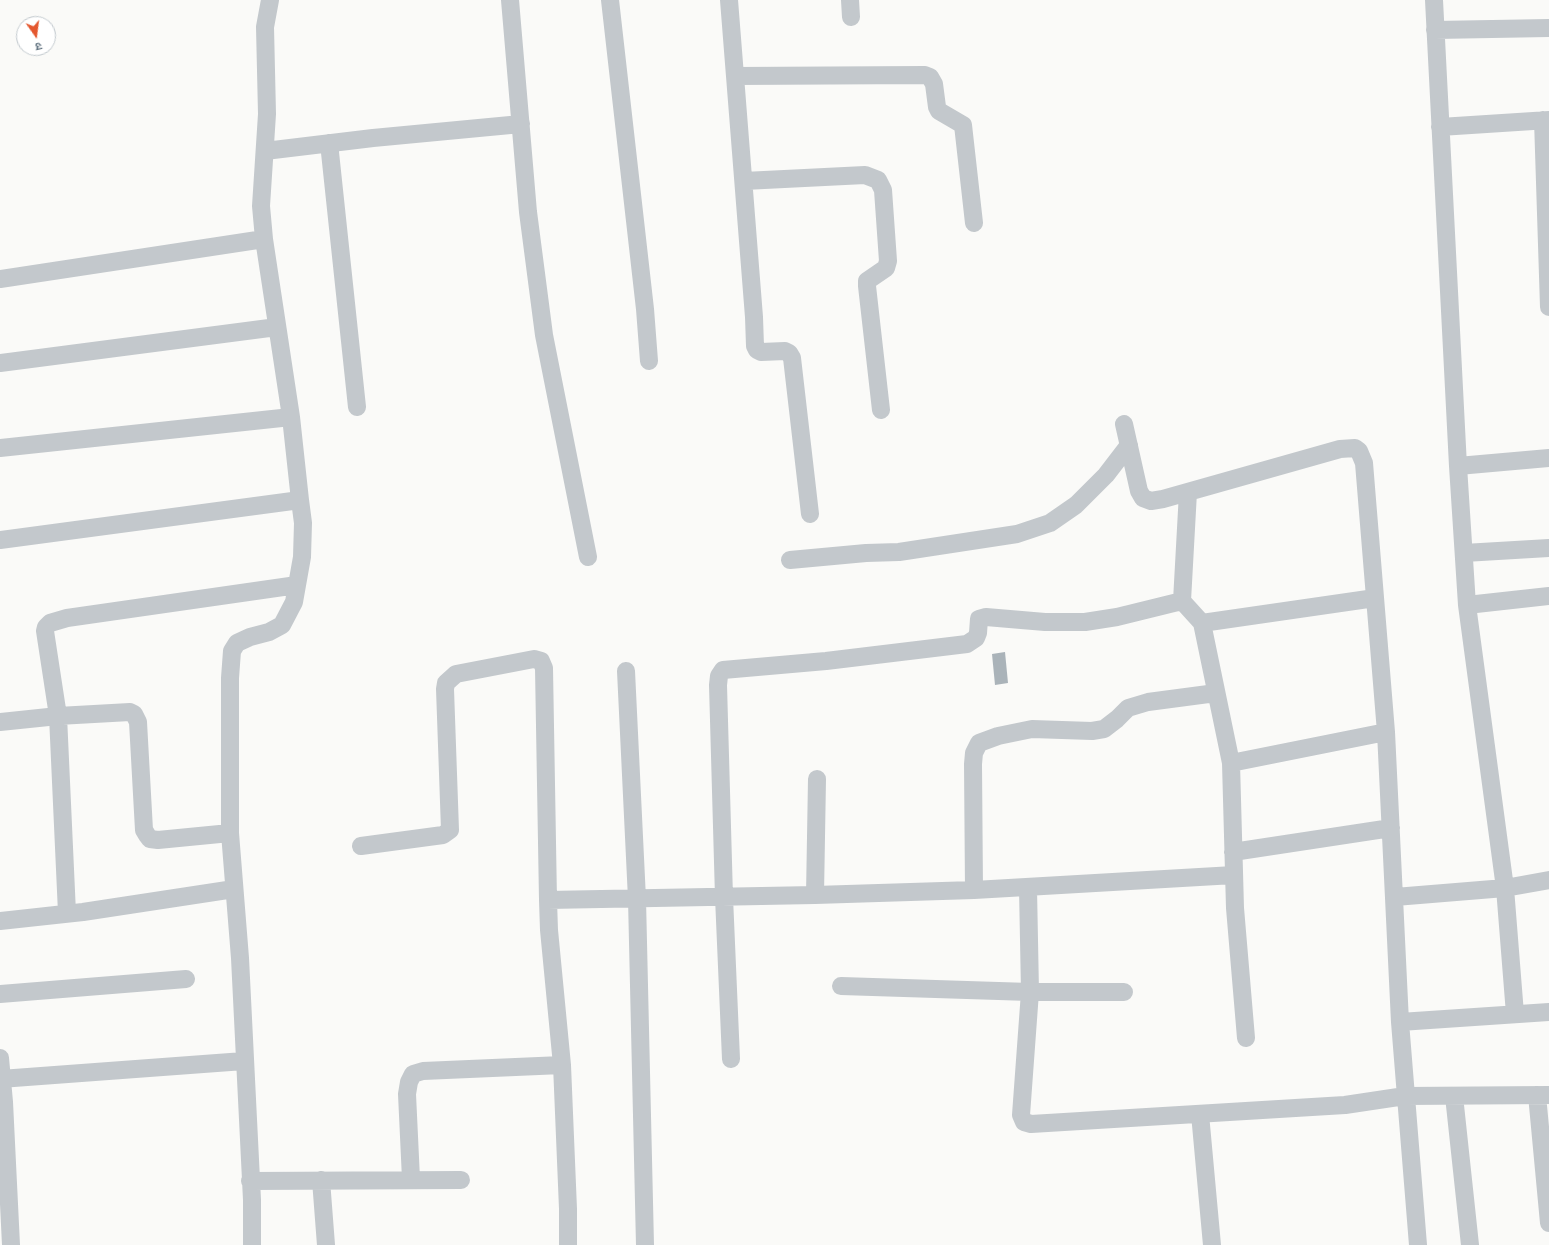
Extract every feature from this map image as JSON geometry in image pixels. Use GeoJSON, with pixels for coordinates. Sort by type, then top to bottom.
{"type":"FeatureCollection","features":[{"type":"Feature","properties":{"kind":"street"},"geometry":{"type":"LineString","coordinates":[[252,1245],[240,958],[230,833],[230,678],[232,651],[237,643],[250,637],[269,632],[282,625],[294,602],[302,557],[303,523],[291,417],[264,239],[261,206],[267,114],[265,27],[270,0]]}},
{"type":"Feature","properties":{"kind":"street"},"geometry":{"type":"LineString","coordinates":[[510,0],[528,212],[544,335],[588,557]]}},
{"type":"Feature","properties":{"kind":"street"},"geometry":{"type":"LineString","coordinates":[[610,0],[645,309],[649,361]]}},
{"type":"Feature","properties":{"kind":"street"},"geometry":{"type":"LineString","coordinates":[[729,0],[744,182],[755,346],[757,350],[761,352],[785,351],[790,353],[792,358],[810,514]]}},
{"type":"Feature","properties":{"kind":"street"},"geometry":{"type":"LineString","coordinates":[[1434,0],[1458,466],[1467,605],[1505,888],[1515,1014]]}},
{"type":"Feature","properties":{"kind":"street"},"geometry":{"type":"LineString","coordinates":[[1435,30],[1549,28]]}},
{"type":"Feature","properties":{"kind":"street"},"geometry":{"type":"LineString","coordinates":[[735,76],[925,75],[930,77],[934,84],[937,107],[940,111],[963,125],[974,223]]}},
{"type":"Feature","properties":{"kind":"street"},"geometry":{"type":"LineString","coordinates":[[1440,127],[1546,120],[1549,307]]}},
{"type":"Feature","properties":{"kind":"street"},"geometry":{"type":"LineString","coordinates":[[265,151],[329,143],[521,124]]}},
{"type":"Feature","properties":{"kind":"street"},"geometry":{"type":"LineString","coordinates":[[329,143],[357,407]]}},
{"type":"Feature","properties":{"kind":"street"},"geometry":{"type":"LineString","coordinates":[[744,182],[865,175],[878,180],[883,190],[888,261],[886,268],[867,281],[866,286],[881,410]]}},
{"type":"Feature","properties":{"kind":"street"},"geometry":{"type":"LineString","coordinates":[[0,279],[264,239]]}},
{"type":"Feature","properties":{"kind":"street"},"geometry":{"type":"LineString","coordinates":[[0,363],[277,327]]}},
{"type":"Feature","properties":{"kind":"street"},"geometry":{"type":"LineString","coordinates":[[0,448],[291,417]]}},
{"type":"Feature","properties":{"kind":"street"},"geometry":{"type":"LineString","coordinates":[[1124,424],[1139,491],[1143,498],[1151,500],[1188,492],[1340,449],[1355,448],[1359,451],[1364,463],[1386,732],[1400,1022],[1418,1245]]}},
{"type":"Feature","properties":{"kind":"street"},"geometry":{"type":"LineString","coordinates":[[790,560],[866,552],[899,552],[1017,534],[1050,523],[1076,506],[1106,475],[1129,444]]}},
{"type":"Feature","properties":{"kind":"street"},"geometry":{"type":"LineString","coordinates":[[1458,466],[1549,458]]}},
{"type":"Feature","properties":{"kind":"street"},"geometry":{"type":"LineString","coordinates":[[1188,492],[1182,601],[1202,623],[1231,763],[1235,908],[1246,1038]]}},
{"type":"Feature","properties":{"kind":"street"},"geometry":{"type":"LineString","coordinates":[[0,540],[300,500]]}},
{"type":"Feature","properties":{"kind":"street"},"geometry":{"type":"LineString","coordinates":[[1464,553],[1549,548]]}},
{"type":"Feature","properties":{"kind":"street"},"geometry":{"type":"LineString","coordinates":[[67,913],[58,716],[45,631],[50,624],[67,618],[297,585]]}},
{"type":"Feature","properties":{"kind":"street"},"geometry":{"type":"LineString","coordinates":[[1467,605],[1549,596]]}},
{"type":"Feature","properties":{"kind":"street"},"geometry":{"type":"LineString","coordinates":[[1202,623],[1375,598]]}},
{"type":"Feature","properties":{"kind":"street"},"geometry":{"type":"LineString","coordinates":[[731,1059],[724,897],[718,685],[719,676],[723,670],[826,661],[967,644],[976,638],[978,634],[979,619],[986,617],[1045,622],[1085,622],[1117,617],[1182,601]]}},
{"type":"Feature","properties":{"kind":"street"},"geometry":{"type":"LineString","coordinates":[[361,846],[443,835],[450,830],[446,682],[456,674],[534,659],[541,661],[544,668],[549,930],[562,1065],[568,1245]]}},
{"type":"Feature","properties":{"kind":"street"},"geometry":{"type":"LineString","coordinates":[[626,671],[637,899],[645,1245]]}},
{"type":"Feature","properties":{"kind":"street"},"geometry":{"type":"LineString","coordinates":[[974,890],[973,764],[974,753],[979,743],[998,736],[1032,729],[1092,731],[1104,729],[1128,708],[1148,702],[1216,693]]}},
{"type":"Feature","properties":{"kind":"street"},"geometry":{"type":"LineString","coordinates":[[0,722],[58,716],[125,712],[134,714],[138,722],[144,830],[150,839],[158,840],[230,833]]}},
{"type":"Feature","properties":{"kind":"street"},"geometry":{"type":"LineString","coordinates":[[1231,763],[1386,732]]}},
{"type":"Feature","properties":{"kind":"street"},"geometry":{"type":"LineString","coordinates":[[815,895],[817,779]]}},
{"type":"Feature","properties":{"kind":"street"},"geometry":{"type":"LineString","coordinates":[[1233,852],[1391,828]]}},
{"type":"Feature","properties":{"kind":"street"},"geometry":{"type":"LineString","coordinates":[[548,900],[815,895],[974,890],[1234,875]]}},
{"type":"Feature","properties":{"kind":"street"},"geometry":{"type":"LineString","coordinates":[[1395,897],[1505,888],[1549,880]]}},
{"type":"Feature","properties":{"kind":"street"},"geometry":{"type":"LineString","coordinates":[[1028,888],[1030,992],[1021,1115],[1024,1122],[1031,1124],[1345,1105],[1405,1096],[1543,1095],[1549,1223]]}},
{"type":"Feature","properties":{"kind":"street"},"geometry":{"type":"LineString","coordinates":[[0,922],[234,889]]}},
{"type":"Feature","properties":{"kind":"street"},"geometry":{"type":"LineString","coordinates":[[0,994],[186,979]]}},
{"type":"Feature","properties":{"kind":"street"},"geometry":{"type":"LineString","coordinates":[[841,986],[1030,992],[1124,992]]}},
{"type":"Feature","properties":{"kind":"street"},"geometry":{"type":"LineString","coordinates":[[1400,1022],[1549,1012]]}},
{"type":"Feature","properties":{"kind":"street"},"geometry":{"type":"LineString","coordinates":[[0,1058],[0,1079],[4,1102],[11,1245]]}},
{"type":"Feature","properties":{"kind":"street"},"geometry":{"type":"LineString","coordinates":[[0,1079],[244,1062]]}},
{"type":"Feature","properties":{"kind":"street"},"geometry":{"type":"LineString","coordinates":[[411,1179],[407,1094],[409,1082],[413,1074],[423,1071],[562,1065]]}},
{"type":"Feature","properties":{"kind":"street"},"geometry":{"type":"LineString","coordinates":[[1454,1096],[1470,1245]]}},
{"type":"Feature","properties":{"kind":"street"},"geometry":{"type":"LineString","coordinates":[[1200,1114],[1212,1245]]}},
{"type":"Feature","properties":{"kind":"street"},"geometry":{"type":"LineString","coordinates":[[250,1181],[411,1179],[461,1180]]}},
{"type":"Feature","properties":{"kind":"street"},"geometry":{"type":"LineString","coordinates":[[321,1180],[326,1245]]}},
{"type":"Feature","properties":{"kind":"building"},"geometry":{"type":"Polygon","coordinates":[[[1005,652],[1008,683],[995,685],[992,654],[1005,652]]]}}]}
